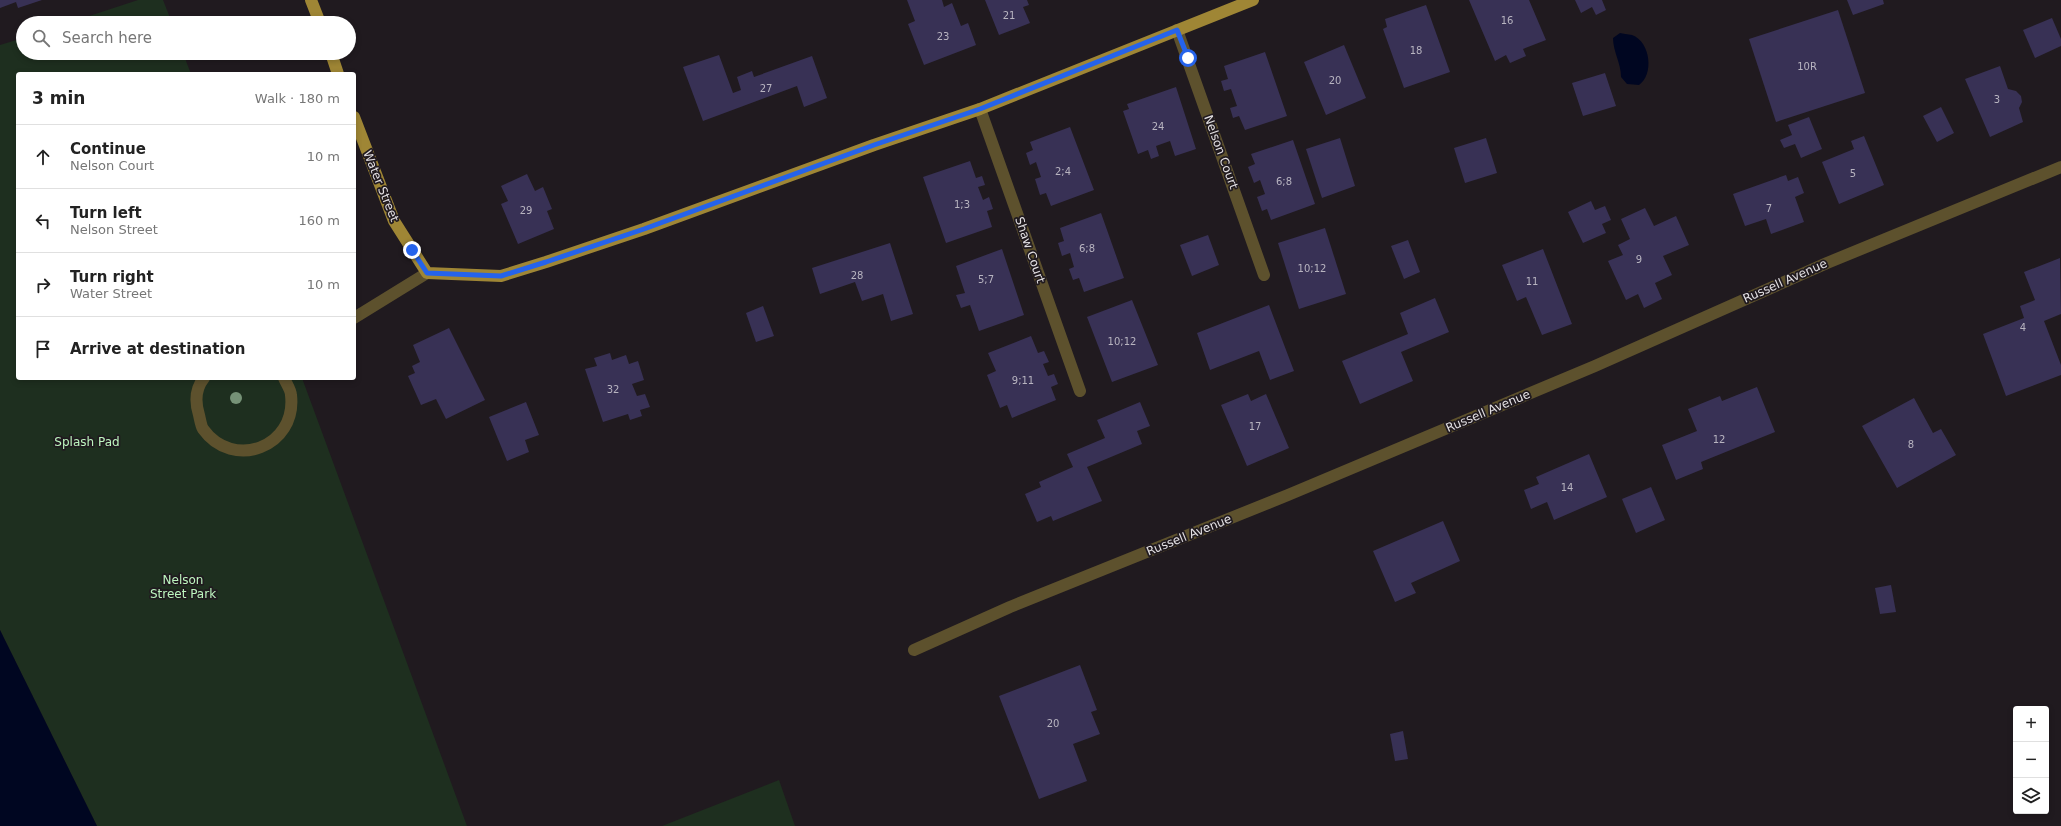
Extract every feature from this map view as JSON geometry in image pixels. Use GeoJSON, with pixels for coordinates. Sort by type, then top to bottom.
{"type":"FeatureCollection","features":[{"type":"Feature","properties":{"kind":"main road"},"geometry":{"type":"LineString","coordinates":[[311,0],[317,16]]}},
{"type":"Feature","properties":{"kind":"main road"},"geometry":{"type":"LineString","coordinates":[[427,273],[501,276],[644,229],[874,145],[980,109],[1253,0]]}},
{"type":"Feature","properties":{"kind":"main road"},"geometry":{"type":"LineString","coordinates":[[333,60],[337,72]]}},
{"type":"Feature","properties":{"kind":"main road","name":"Water Street"},"geometry":{"type":"LineString","coordinates":[[356,122],[394,221],[427,273]]}},
{"type":"Feature","properties":{"kind":"street","name":"Nelson Court"},"geometry":{"type":"LineString","coordinates":[[1177,30],[1264,275]]}},
{"type":"Feature","properties":{"kind":"street","name":"Shaw Court"},"geometry":{"type":"LineString","coordinates":[[980,109],[1080,391]]}},
{"type":"Feature","properties":{"kind":"street","name":"Russell Avenue"},"geometry":{"type":"LineString","coordinates":[[914,650],[1010,607],[1288,495],[1580,372],[1827,263],[2061,167]]}},
{"type":"Feature","properties":{"kind":"street"},"geometry":{"type":"LineString","coordinates":[[356,317],[427,273]]}},
{"type":"Feature","properties":{"kind":"street"},"geometry":{"type":"LineString","coordinates":[[203,380],[199,385],[195,403],[203,429],[220,445],[247,452],[270,444],[279,436],[288,422],[291,394],[285,380]]}},
{"type":"Feature","properties":{"kind":"green space"},"geometry":{"type":"Polygon","coordinates":[[[138,0],[163,0],[169,16],[89,16],[138,0]]]}},
{"type":"Feature","properties":{"kind":"green space","name":"Nelson Street Park"},"geometry":{"type":"Polygon","coordinates":[[[16,40],[16,60],[186,60],[190,72],[16,72],[16,380],[303,380],[467,826],[97,826],[0,630],[0,45],[16,40]]]}},
{"type":"Feature","properties":{"kind":"green space"},"geometry":{"type":"Polygon","coordinates":[[[779,780],[795,826],[662,826],[779,780]]]}},
{"type":"Feature","properties":{"kind":"water"},"geometry":{"type":"Polygon","coordinates":[[[1620,33],[1632,35],[1638,39],[1647,51],[1647,74],[1639,85],[1627,84],[1621,77],[1613,38],[1620,33]]]}},
{"type":"Feature","properties":{"kind":"water"},"geometry":{"type":"Polygon","coordinates":[[[0,630],[97,826],[0,826],[0,630]]]}},
{"type":"Feature","properties":{"kind":"building"},"geometry":{"type":"Polygon","coordinates":[[[0,0],[42,0],[18,8],[16,2],[0,8],[0,0]]]}},
{"type":"Feature","properties":{"kind":"building"},"geometry":{"type":"Polygon","coordinates":[[[907,0],[942,0],[944,7],[952,3],[961,26],[968,23],[976,45],[924,65],[908,24],[915,21],[907,0]]]}},
{"type":"Feature","properties":{"kind":"building"},"geometry":{"type":"Polygon","coordinates":[[[985,0],[1027,0],[1029,5],[1023,7],[1030,23],[999,35],[985,0]]]}},
{"type":"Feature","properties":{"kind":"building"},"geometry":{"type":"Polygon","coordinates":[[[1469,0],[1529,0],[1546,40],[1523,49],[1526,56],[1510,63],[1506,55],[1495,61],[1469,0]]]}},
{"type":"Feature","properties":{"kind":"building"},"geometry":{"type":"Polygon","coordinates":[[[1575,0],[1602,0],[1606,10],[1596,15],[1592,7],[1581,13],[1575,0]]]}},
{"type":"Feature","properties":{"kind":"building"},"geometry":{"type":"Polygon","coordinates":[[[1847,0],[1883,0],[1884,4],[1853,15],[1847,0]]]}},
{"type":"Feature","properties":{"kind":"building"},"geometry":{"type":"Polygon","coordinates":[[[1426,5],[1450,72],[1404,88],[1383,29],[1387,27],[1385,19],[1426,5]]]}},
{"type":"Feature","properties":{"kind":"building"},"geometry":{"type":"Polygon","coordinates":[[[1838,10],[1865,93],[1776,122],[1749,39],[1838,10]]]}},
{"type":"Feature","properties":{"kind":"building"},"geometry":{"type":"Polygon","coordinates":[[[2052,18],[2061,39],[2061,46],[2035,58],[2023,30],[2052,18]]]}},
{"type":"Feature","properties":{"kind":"building"},"geometry":{"type":"Polygon","coordinates":[[[1344,45],[1366,98],[1326,115],[1304,62],[1344,45]]]}},
{"type":"Feature","properties":{"kind":"building"},"geometry":{"type":"Polygon","coordinates":[[[1265,52],[1287,116],[1245,130],[1239,116],[1233,118],[1230,108],[1237,106],[1231,89],[1224,91],[1221,81],[1228,79],[1224,66],[1265,52]]]}},
{"type":"Feature","properties":{"kind":"building"},"geometry":{"type":"Polygon","coordinates":[[[719,55],[733,93],[741,90],[737,77],[752,71],[754,77],[812,56],[827,98],[804,107],[797,86],[703,121],[683,67],[719,55]]]}},
{"type":"Feature","properties":{"kind":"building"},"geometry":{"type":"Polygon","coordinates":[[[2000,66],[2008,89],[2016,91],[2021,96],[2022,102],[2019,108],[2023,122],[1990,137],[1965,79],[2000,66]]]}},
{"type":"Feature","properties":{"kind":"building"},"geometry":{"type":"Polygon","coordinates":[[[1605,73],[1616,106],[1583,116],[1572,83],[1605,73]]]}},
{"type":"Feature","properties":{"kind":"building"},"geometry":{"type":"Polygon","coordinates":[[[1176,87],[1196,149],[1175,156],[1170,141],[1156,146],[1159,156],[1151,159],[1148,150],[1138,154],[1123,111],[1129,109],[1127,104],[1176,87]]]}},
{"type":"Feature","properties":{"kind":"building"},"geometry":{"type":"Polygon","coordinates":[[[1941,107],[1954,133],[1937,142],[1923,116],[1941,107]]]}},
{"type":"Feature","properties":{"kind":"building"},"geometry":{"type":"Polygon","coordinates":[[[1809,117],[1822,149],[1801,158],[1795,144],[1784,148],[1780,140],[1792,135],[1788,125],[1809,117]]]}},
{"type":"Feature","properties":{"kind":"building"},"geometry":{"type":"Polygon","coordinates":[[[1070,127],[1094,190],[1051,206],[1046,193],[1040,195],[1035,179],[1041,177],[1036,162],[1030,165],[1026,153],[1033,150],[1030,142],[1070,127]]]}},
{"type":"Feature","properties":{"kind":"building"},"geometry":{"type":"Polygon","coordinates":[[[1864,136],[1884,185],[1839,204],[1822,162],[1854,149],[1851,141],[1864,136]]]}},
{"type":"Feature","properties":{"kind":"building"},"geometry":{"type":"Polygon","coordinates":[[[1340,138],[1355,186],[1322,198],[1306,149],[1340,138]]]}},
{"type":"Feature","properties":{"kind":"building"},"geometry":{"type":"Polygon","coordinates":[[[1486,138],[1497,173],[1465,183],[1454,148],[1486,138]]]}},
{"type":"Feature","properties":{"kind":"building"},"geometry":{"type":"Polygon","coordinates":[[[1293,140],[1315,204],[1271,220],[1267,209],[1262,211],[1257,197],[1265,194],[1260,180],[1254,183],[1248,167],[1255,164],[1251,154],[1293,140]]]}},
{"type":"Feature","properties":{"kind":"building"},"geometry":{"type":"Polygon","coordinates":[[[970,161],[976,178],[982,176],[985,185],[978,187],[983,200],[989,197],[993,209],[987,211],[992,227],[946,243],[923,177],[970,161]]]}},
{"type":"Feature","properties":{"kind":"building"},"geometry":{"type":"Polygon","coordinates":[[[527,174],[535,191],[543,187],[552,209],[547,211],[554,229],[518,244],[501,204],[508,201],[501,186],[527,174]]]}},
{"type":"Feature","properties":{"kind":"building"},"geometry":{"type":"Polygon","coordinates":[[[1786,175],[1788,181],[1798,177],[1804,193],[1795,197],[1804,222],[1771,234],[1766,219],[1745,226],[1733,194],[1786,175]]]}},
{"type":"Feature","properties":{"kind":"building"},"geometry":{"type":"Polygon","coordinates":[[[1591,201],[1595,210],[1605,206],[1611,220],[1602,224],[1606,233],[1583,243],[1568,212],[1591,201]]]}},
{"type":"Feature","properties":{"kind":"building"},"geometry":{"type":"Polygon","coordinates":[[[1645,208],[1654,226],[1676,216],[1689,245],[1663,256],[1672,275],[1655,283],[1662,299],[1644,308],[1638,294],[1626,300],[1608,261],[1623,255],[1618,245],[1630,239],[1621,219],[1645,208]]]}},
{"type":"Feature","properties":{"kind":"building"},"geometry":{"type":"Polygon","coordinates":[[[1101,213],[1124,278],[1084,292],[1079,278],[1073,280],[1069,269],[1074,267],[1070,253],[1062,256],[1058,243],[1064,241],[1060,228],[1101,213]]]}},
{"type":"Feature","properties":{"kind":"building"},"geometry":{"type":"Polygon","coordinates":[[[1325,228],[1346,294],[1299,309],[1278,243],[1325,228]]]}},
{"type":"Feature","properties":{"kind":"building"},"geometry":{"type":"Polygon","coordinates":[[[1208,235],[1219,265],[1192,276],[1180,245],[1208,235]]]}},
{"type":"Feature","properties":{"kind":"building"},"geometry":{"type":"Polygon","coordinates":[[[1408,240],[1420,272],[1404,279],[1391,246],[1408,240]]]}},
{"type":"Feature","properties":{"kind":"building"},"geometry":{"type":"Polygon","coordinates":[[[890,243],[913,314],[891,321],[883,294],[862,301],[855,282],[820,294],[812,268],[890,243]]]}},
{"type":"Feature","properties":{"kind":"building"},"geometry":{"type":"Polygon","coordinates":[[[1002,249],[1024,315],[979,331],[970,305],[961,308],[956,295],[965,293],[956,266],[1002,249]]]}},
{"type":"Feature","properties":{"kind":"building"},"geometry":{"type":"Polygon","coordinates":[[[1543,249],[1572,324],[1542,335],[1526,297],[1517,301],[1502,265],[1543,249]]]}},
{"type":"Feature","properties":{"kind":"building"},"geometry":{"type":"Polygon","coordinates":[[[2060,258],[2061,314],[2044,321],[2061,365],[2061,375],[2006,396],[1983,334],[2024,318],[2020,306],[2035,300],[2024,272],[2060,258]]]}},
{"type":"Feature","properties":{"kind":"building"},"geometry":{"type":"Polygon","coordinates":[[[1435,298],[1449,332],[1401,352],[1413,381],[1360,404],[1342,361],[1408,334],[1400,313],[1435,298]]]}},
{"type":"Feature","properties":{"kind":"building"},"geometry":{"type":"Polygon","coordinates":[[[1132,300],[1158,365],[1112,382],[1087,317],[1132,300]]]}},
{"type":"Feature","properties":{"kind":"building"},"geometry":{"type":"Polygon","coordinates":[[[1269,305],[1294,371],[1270,380],[1259,351],[1210,370],[1197,333],[1269,305]]]}},
{"type":"Feature","properties":{"kind":"building"},"geometry":{"type":"Polygon","coordinates":[[[763,306],[774,336],[756,342],[746,313],[763,306]]]}},
{"type":"Feature","properties":{"kind":"building"},"geometry":{"type":"Polygon","coordinates":[[[449,328],[485,400],[446,419],[436,399],[421,405],[408,376],[415,373],[412,366],[420,362],[413,345],[449,328]]]}},
{"type":"Feature","properties":{"kind":"building"},"geometry":{"type":"Polygon","coordinates":[[[1031,336],[1038,353],[1044,351],[1049,362],[1043,364],[1048,376],[1054,374],[1058,384],[1051,387],[1056,400],[1012,418],[1007,405],[1000,408],[987,375],[996,371],[988,353],[1031,336]]]}},
{"type":"Feature","properties":{"kind":"building"},"geometry":{"type":"Polygon","coordinates":[[[610,353],[612,360],[626,355],[629,364],[638,361],[644,380],[632,384],[637,396],[645,394],[650,407],[640,410],[642,416],[630,420],[628,414],[603,422],[585,369],[597,366],[594,358],[610,353]]]}},
{"type":"Feature","properties":{"kind":"building"},"geometry":{"type":"Polygon","coordinates":[[[1757,387],[1775,432],[1701,462],[1703,469],[1676,480],[1662,445],[1697,431],[1688,409],[1720,396],[1722,401],[1757,387]]]}},
{"type":"Feature","properties":{"kind":"building"},"geometry":{"type":"Polygon","coordinates":[[[1248,394],[1251,401],[1266,394],[1289,448],[1247,466],[1221,405],[1248,394]]]}},
{"type":"Feature","properties":{"kind":"building"},"geometry":{"type":"Polygon","coordinates":[[[1914,398],[1933,433],[1941,429],[1956,455],[1897,488],[1862,426],[1914,398]]]}},
{"type":"Feature","properties":{"kind":"building"},"geometry":{"type":"Polygon","coordinates":[[[526,402],[539,435],[525,440],[529,452],[507,461],[489,417],[526,402]]]}},
{"type":"Feature","properties":{"kind":"building"},"geometry":{"type":"Polygon","coordinates":[[[1140,402],[1150,426],[1137,431],[1142,444],[1087,467],[1102,501],[1053,521],[1051,516],[1037,522],[1025,494],[1041,487],[1039,482],[1073,467],[1067,454],[1105,438],[1097,420],[1140,402]]]}},
{"type":"Feature","properties":{"kind":"building"},"geometry":{"type":"Polygon","coordinates":[[[1589,454],[1607,497],[1554,520],[1547,502],[1531,509],[1524,490],[1539,484],[1536,477],[1589,454]]]}},
{"type":"Feature","properties":{"kind":"building"},"geometry":{"type":"Polygon","coordinates":[[[1651,487],[1665,520],[1636,533],[1622,499],[1651,487]]]}},
{"type":"Feature","properties":{"kind":"building"},"geometry":{"type":"Polygon","coordinates":[[[1443,521],[1460,561],[1411,583],[1416,593],[1395,602],[1373,551],[1443,521]]]}},
{"type":"Feature","properties":{"kind":"building"},"geometry":{"type":"Polygon","coordinates":[[[1891,585],[1896,612],[1880,614],[1875,588],[1891,585]]]}},
{"type":"Feature","properties":{"kind":"building"},"geometry":{"type":"Polygon","coordinates":[[[1080,665],[1097,710],[1091,712],[1100,734],[1073,744],[1087,781],[1039,799],[999,696],[1080,665]]]}},
{"type":"Feature","properties":{"kind":"building"},"geometry":{"type":"Polygon","coordinates":[[[1403,731],[1408,759],[1395,761],[1390,734],[1403,731]]]}},
{"type":"Feature","properties":{"kind":"route"},"geometry":{"type":"LineString","coordinates":[[412,250],[427,273],[501,276],[644,229],[798,172],[980,109],[1177,30],[1188,58]]}},
{"type":"Feature","properties":{"kind":"park label","name":"Splash Pad"},"geometry":{"type":"Point","coordinates":[87,442]}}]}
